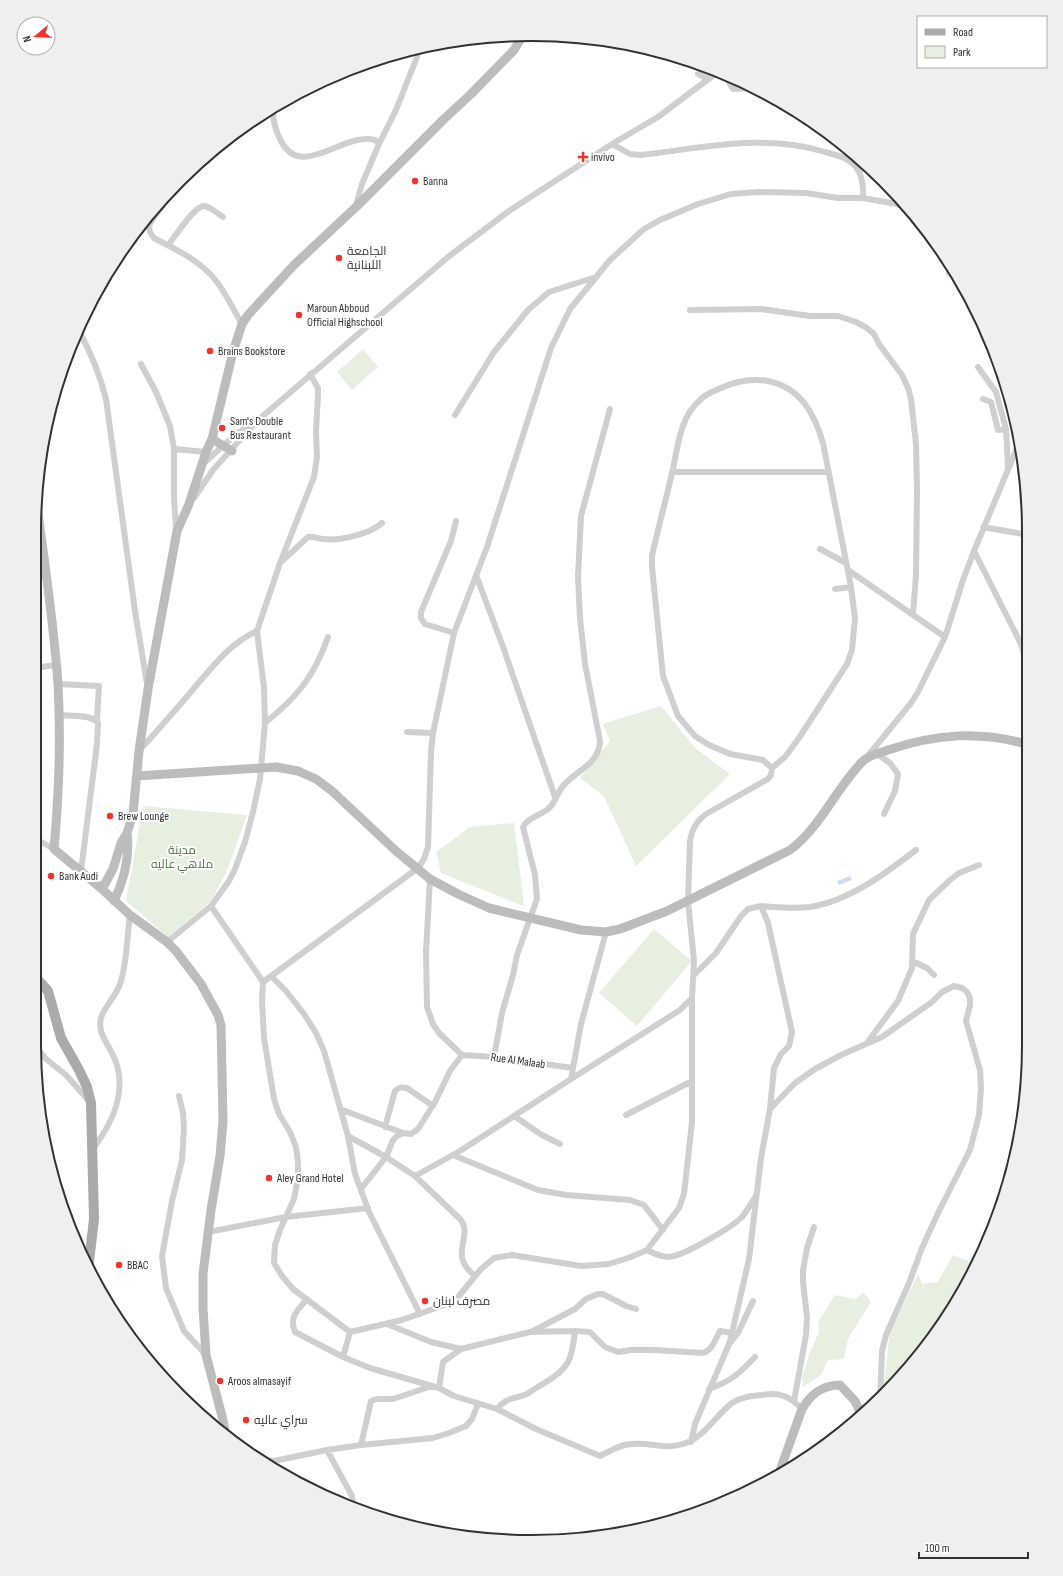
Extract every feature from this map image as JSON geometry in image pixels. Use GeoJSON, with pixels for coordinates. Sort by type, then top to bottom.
{"type":"FeatureCollection","features":[{"type":"Feature","properties":{"kind":"main road"},"geometry":{"type":"LineString","coordinates":[[102,889],[113,869],[121,843],[127,834],[133,814],[139,751],[148,689],[177,531],[189,504],[206,452],[212,440],[231,358],[242,324],[256,304],[294,265],[356,207],[476,89],[514,50],[519,41]]}},
{"type":"Feature","properties":{"kind":"main road"},"geometry":{"type":"LineString","coordinates":[[212,440],[232,451]]}},
{"type":"Feature","properties":{"kind":"main road"},"geometry":{"type":"LineString","coordinates":[[41,542],[50,606],[58,684],[58,806],[54,849],[102,889],[130,915],[167,942],[185,962],[201,984],[215,1006],[221,1025],[223,1121],[220,1156],[203,1274],[203,1308],[206,1355],[224,1427]]}},
{"type":"Feature","properties":{"kind":"main road"},"geometry":{"type":"LineString","coordinates":[[137,776],[261,768],[289,769],[298,771],[316,779],[332,791],[396,851],[430,879],[473,902],[489,908],[581,930],[606,932],[620,929],[667,911],[715,886],[785,853],[807,837],[842,785],[865,759],[898,746],[941,737],[960,735],[994,737],[1022,743]]}},
{"type":"Feature","properties":{"kind":"main road"},"geometry":{"type":"LineString","coordinates":[[114,901],[124,875],[129,846],[127,834]]}},
{"type":"Feature","properties":{"kind":"main road"},"geometry":{"type":"LineString","coordinates":[[113,869],[124,875]]}},
{"type":"Feature","properties":{"kind":"main road"},"geometry":{"type":"LineString","coordinates":[[41,983],[48,990],[61,1038],[87,1087],[91,1103],[94,1219],[90,1256]]}},
{"type":"Feature","properties":{"kind":"main road"},"geometry":{"type":"LineString","coordinates":[[782,1466],[802,1409],[808,1400],[823,1388],[830,1385],[840,1385],[855,1401],[859,1409]]}},
{"type":"Feature","properties":{"kind":"street"},"geometry":{"type":"LineString","coordinates":[[356,207],[362,184],[379,144],[396,110],[416,55]]}},
{"type":"Feature","properties":{"kind":"street"},"geometry":{"type":"LineString","coordinates":[[698,74],[709,79]]}},
{"type":"Feature","properties":{"kind":"street"},"geometry":{"type":"LineString","coordinates":[[202,466],[236,434],[257,420],[448,257],[487,227],[612,144],[658,117],[713,76]]}},
{"type":"Feature","properties":{"kind":"street"},"geometry":{"type":"LineString","coordinates":[[730,83],[733,89],[741,89]]}},
{"type":"Feature","properties":{"kind":"street"},"geometry":{"type":"LineString","coordinates":[[274,115],[275,126],[279,137],[288,151],[297,156],[315,155],[327,152],[351,141],[363,138],[375,140],[379,144]]}},
{"type":"Feature","properties":{"kind":"street"},"geometry":{"type":"LineString","coordinates":[[612,144],[630,154],[641,155],[748,142],[774,142],[799,145],[848,160],[854,164],[860,175],[864,189],[863,198]]}},
{"type":"Feature","properties":{"kind":"street"},"geometry":{"type":"LineString","coordinates":[[263,982],[418,868],[424,859],[428,846],[433,733],[454,634],[476,575],[551,348],[570,310],[596,276],[610,260],[644,229],[660,220],[711,200],[731,194],[758,192],[806,193],[838,198],[863,198],[895,202]]}},
{"type":"Feature","properties":{"kind":"street"},"geometry":{"type":"LineString","coordinates":[[168,245],[193,213],[199,208],[203,206],[208,207],[223,217]]}},
{"type":"Feature","properties":{"kind":"street"},"geometry":{"type":"LineString","coordinates":[[150,224],[148,228],[154,238],[188,257],[211,275],[222,288],[242,324]]}},
{"type":"Feature","properties":{"kind":"street"},"geometry":{"type":"LineString","coordinates":[[455,415],[494,352],[528,310],[549,292],[596,276]]}},
{"type":"Feature","properties":{"kind":"street"},"geometry":{"type":"LineString","coordinates":[[690,310],[761,309],[810,316],[838,316],[856,322],[874,334],[879,344],[902,375],[908,388],[912,407],[916,444],[917,491],[916,575],[913,614]]}},
{"type":"Feature","properties":{"kind":"street"},"geometry":{"type":"LineString","coordinates":[[82,336],[101,379],[106,399],[135,611],[148,689]]}},
{"type":"Feature","properties":{"kind":"street"},"geometry":{"type":"LineString","coordinates":[[140,364],[163,407],[170,426],[174,449],[174,496],[177,531]]}},
{"type":"Feature","properties":{"kind":"street"},"geometry":{"type":"LineString","coordinates":[[978,367],[996,392],[1006,429],[1008,471]]}},
{"type":"Feature","properties":{"kind":"street"},"geometry":{"type":"LineString","coordinates":[[167,942],[211,906],[229,881],[245,842],[253,812],[261,768],[265,724],[264,688],[257,631],[280,563],[314,477],[316,467],[318,388],[310,374]]}},
{"type":"Feature","properties":{"kind":"street"},"geometry":{"type":"LineString","coordinates":[[211,906],[263,982],[262,1001],[264,1038],[274,1099],[296,1147],[298,1178],[294,1198],[274,1245],[274,1263],[282,1276],[293,1289],[350,1332],[387,1324],[444,1305],[460,1296],[480,1270],[494,1258],[512,1255],[581,1266],[609,1264],[631,1257],[647,1250],[679,1208],[684,1194],[692,1122],[692,998],[694,975],[688,901],[691,832],[698,820],[706,814],[763,783],[771,775],[772,768],[785,756],[799,738],[847,664],[852,650],[855,618],[852,587],[818,424],[810,408],[782,384],[750,379],[732,383],[707,395],[699,400],[687,416],[681,430],[652,556],[652,567],[662,671],[678,716],[695,736],[708,745],[723,752],[763,760],[772,768]]}},
{"type":"Feature","properties":{"kind":"street"},"geometry":{"type":"LineString","coordinates":[[983,399],[992,402],[998,430],[1006,429]]}},
{"type":"Feature","properties":{"kind":"street"},"geometry":{"type":"LineString","coordinates":[[494,1057],[502,1013],[517,955],[529,917],[537,899],[535,875],[523,827],[528,822],[549,809],[563,786],[594,760],[600,748],[600,741],[585,664],[580,618],[578,577],[581,516],[610,409]]}},
{"type":"Feature","properties":{"kind":"street"},"geometry":{"type":"LineString","coordinates":[[189,504],[213,470],[232,451],[257,420]]}},
{"type":"Feature","properties":{"kind":"street"},"geometry":{"type":"LineString","coordinates":[[174,449],[206,452]]}},
{"type":"Feature","properties":{"kind":"street"},"geometry":{"type":"LineString","coordinates":[[865,759],[911,703],[945,637],[974,551],[1016,452]]}},
{"type":"Feature","properties":{"kind":"street"},"geometry":{"type":"LineString","coordinates":[[672,472],[828,472]]}},
{"type":"Feature","properties":{"kind":"street"},"geometry":{"type":"LineString","coordinates":[[454,634],[425,624],[420,615],[451,541],[456,521]]}},
{"type":"Feature","properties":{"kind":"street"},"geometry":{"type":"LineString","coordinates":[[280,563],[308,537],[312,536],[329,539],[355,535],[372,530],[382,523]]}},
{"type":"Feature","properties":{"kind":"street"},"geometry":{"type":"LineString","coordinates":[[984,527],[1022,534]]}},
{"type":"Feature","properties":{"kind":"street"},"geometry":{"type":"LineString","coordinates":[[820,549],[846,563]]}},
{"type":"Feature","properties":{"kind":"street"},"geometry":{"type":"LineString","coordinates":[[974,551],[1022,648]]}},
{"type":"Feature","properties":{"kind":"street"},"geometry":{"type":"LineString","coordinates":[[848,570],[945,637]]}},
{"type":"Feature","properties":{"kind":"street"},"geometry":{"type":"LineString","coordinates":[[476,575],[556,797]]}},
{"type":"Feature","properties":{"kind":"street"},"geometry":{"type":"LineString","coordinates":[[835,589],[852,587]]}},
{"type":"Feature","properties":{"kind":"street"},"geometry":{"type":"LineString","coordinates":[[139,751],[184,701],[214,663],[236,643],[257,631]]}},
{"type":"Feature","properties":{"kind":"street"},"geometry":{"type":"LineString","coordinates":[[265,724],[282,709],[309,680],[328,637]]}},
{"type":"Feature","properties":{"kind":"street"},"geometry":{"type":"LineString","coordinates":[[41,667],[56,665]]}},
{"type":"Feature","properties":{"kind":"street"},"geometry":{"type":"LineString","coordinates":[[58,684],[99,686],[96,720],[98,723],[97,744],[81,871]]}},
{"type":"Feature","properties":{"kind":"street"},"geometry":{"type":"LineString","coordinates":[[59,715],[91,717],[96,720]]}},
{"type":"Feature","properties":{"kind":"street"},"geometry":{"type":"LineString","coordinates":[[407,732],[433,733]]}},
{"type":"Feature","properties":{"kind":"street"},"geometry":{"type":"LineString","coordinates":[[877,754],[890,763],[898,774],[896,791],[884,814]]}},
{"type":"Feature","properties":{"kind":"street"},"geometry":{"type":"LineString","coordinates":[[41,842],[54,849]]}},
{"type":"Feature","properties":{"kind":"street"},"geometry":{"type":"LineString","coordinates":[[694,975],[716,953],[741,916],[748,909],[761,906],[809,907],[828,903],[883,875],[916,850]]}},
{"type":"Feature","properties":{"kind":"street"},"geometry":{"type":"LineString","coordinates":[[866,1044],[882,1025],[898,1002],[912,968],[914,934],[930,900],[959,873],[979,864]]}},
{"type":"Feature","properties":{"kind":"street"},"geometry":{"type":"LineString","coordinates":[[340,1109],[385,1127],[403,1133],[412,1134],[418,1129],[433,1106],[450,1071],[462,1055],[440,1033],[434,1024],[427,1007],[426,952],[430,879]]}},
{"type":"Feature","properties":{"kind":"street"},"geometry":{"type":"LineString","coordinates":[[691,1442],[695,1424],[729,1344],[732,1333],[749,1258],[761,1158],[770,1109],[774,1068],[781,1054],[790,1046],[792,1032],[768,923],[761,906]]}},
{"type":"Feature","properties":{"kind":"street"},"geometry":{"type":"LineString","coordinates":[[92,1151],[102,1138],[115,1110],[119,1097],[119,1072],[113,1055],[100,1029],[101,1018],[120,985],[130,915]]}},
{"type":"Feature","properties":{"kind":"street"},"geometry":{"type":"LineString","coordinates":[[571,1079],[581,1024],[606,932]]}},
{"type":"Feature","properties":{"kind":"street"},"geometry":{"type":"LineString","coordinates":[[912,961],[927,968],[934,975]]}},
{"type":"Feature","properties":{"kind":"street"},"geometry":{"type":"LineString","coordinates":[[272,976],[304,1014],[316,1033],[324,1051],[348,1136],[355,1174],[360,1189],[420,1314]]}},
{"type":"Feature","properties":{"kind":"street"},"geometry":{"type":"LineString","coordinates":[[770,1109],[795,1083],[815,1069],[882,1037],[932,1002],[942,992],[954,986],[962,988],[967,992],[970,1005],[966,1021],[980,1070],[980,1115],[970,1150],[922,1248],[910,1283],[886,1335],[882,1351],[880,1388]]}},
{"type":"Feature","properties":{"kind":"street"},"geometry":{"type":"LineString","coordinates":[[415,1176],[453,1155],[680,1010],[692,998]]}},
{"type":"Feature","properties":{"kind":"street"},"geometry":{"type":"LineString","coordinates":[[41,1053],[46,1059],[66,1075],[91,1103]]}},
{"type":"Feature","properties":{"kind":"street","name":"Rue Al Malaab"},"geometry":{"type":"LineString","coordinates":[[462,1055],[494,1057],[573,1068]]}},
{"type":"Feature","properties":{"kind":"street"},"geometry":{"type":"LineString","coordinates":[[626,1115],[692,1081]]}},
{"type":"Feature","properties":{"kind":"street"},"geometry":{"type":"LineString","coordinates":[[385,1127],[395,1091],[398,1088],[407,1088],[433,1106]]}},
{"type":"Feature","properties":{"kind":"street"},"geometry":{"type":"LineString","coordinates":[[179,1096],[183,1112],[184,1128],[182,1160],[172,1201],[162,1256],[166,1288],[184,1331],[206,1355]]}},
{"type":"Feature","properties":{"kind":"street"},"geometry":{"type":"LineString","coordinates":[[514,1116],[542,1135],[560,1144]]}},
{"type":"Feature","properties":{"kind":"street"},"geometry":{"type":"LineString","coordinates":[[360,1189],[386,1157],[393,1140],[403,1133]]}},
{"type":"Feature","properties":{"kind":"street"},"geometry":{"type":"LineString","coordinates":[[348,1136],[386,1157],[415,1176],[464,1223],[465,1227],[462,1257],[467,1268],[475,1276]]}},
{"type":"Feature","properties":{"kind":"street"},"geometry":{"type":"LineString","coordinates":[[453,1155],[538,1190],[566,1195],[630,1200],[644,1205],[663,1230]]}},
{"type":"Feature","properties":{"kind":"street"},"geometry":{"type":"LineString","coordinates":[[647,1250],[659,1256],[673,1257],[688,1250],[731,1226],[742,1216],[757,1195]]}},
{"type":"Feature","properties":{"kind":"street"},"geometry":{"type":"LineString","coordinates":[[208,1232],[286,1217],[368,1208]]}},
{"type":"Feature","properties":{"kind":"street"},"geometry":{"type":"LineString","coordinates":[[794,1401],[806,1334],[807,1317],[803,1270],[807,1248],[814,1227]]}},
{"type":"Feature","properties":{"kind":"street"},"geometry":{"type":"LineString","coordinates":[[530,1332],[574,1309],[591,1296],[598,1294],[603,1294],[636,1309]]}},
{"type":"Feature","properties":{"kind":"street"},"geometry":{"type":"LineString","coordinates":[[307,1299],[293,1319],[292,1325],[295,1332],[343,1357],[370,1368],[435,1387],[454,1396],[497,1409],[536,1429],[600,1456],[630,1444],[644,1444],[670,1448],[691,1442],[708,1428],[733,1403],[745,1397],[770,1393],[780,1394],[794,1401],[802,1409]]}},
{"type":"Feature","properties":{"kind":"street"},"geometry":{"type":"LineString","coordinates":[[729,1344],[738,1333],[753,1301]]}},
{"type":"Feature","properties":{"kind":"street"},"geometry":{"type":"LineString","coordinates":[[387,1324],[431,1342],[461,1349]]}},
{"type":"Feature","properties":{"kind":"street"},"geometry":{"type":"LineString","coordinates":[[497,1409],[503,1401],[526,1394],[554,1378],[560,1372],[569,1360],[575,1331]]}},
{"type":"Feature","properties":{"kind":"street"},"geometry":{"type":"LineString","coordinates":[[435,1387],[444,1362],[461,1349],[530,1332],[590,1332],[605,1347],[618,1352],[631,1350],[654,1350],[703,1352],[708,1351],[713,1345],[720,1331],[732,1333]]}},
{"type":"Feature","properties":{"kind":"street"},"geometry":{"type":"LineString","coordinates":[[343,1357],[350,1332]]}},
{"type":"Feature","properties":{"kind":"street"},"geometry":{"type":"LineString","coordinates":[[709,1389],[722,1384],[739,1374],[755,1357]]}},
{"type":"Feature","properties":{"kind":"street"},"geometry":{"type":"LineString","coordinates":[[361,1445],[371,1401],[377,1399],[393,1399],[435,1387]]}},
{"type":"Feature","properties":{"kind":"street"},"geometry":{"type":"LineString","coordinates":[[273,1461],[361,1445],[433,1438],[466,1426],[472,1419],[478,1404]]}},
{"type":"Feature","properties":{"kind":"street"},"geometry":{"type":"LineString","coordinates":[[327,1450],[352,1496],[353,1501]]}},
{"type":"Feature","properties":{"kind":"green space"},"geometry":{"type":"Polygon","coordinates":[[[363,349],[378,367],[352,390],[337,372],[363,349]]]}},
{"type":"Feature","properties":{"kind":"green space"},"geometry":{"type":"Polygon","coordinates":[[[661,706],[695,748],[730,774],[636,866],[604,796],[580,778],[610,741],[603,724],[661,706]]]}},
{"type":"Feature","properties":{"kind":"green space","name":"مدينة ملاهي عاليه"},"geometry":{"type":"Polygon","coordinates":[[[143,806],[247,815],[226,873],[211,901],[168,937],[126,901],[143,806]]]}},
{"type":"Feature","properties":{"kind":"green space"},"geometry":{"type":"Polygon","coordinates":[[[514,823],[524,906],[441,873],[436,852],[470,827],[514,823]]]}},
{"type":"Feature","properties":{"kind":"green space"},"geometry":{"type":"Polygon","coordinates":[[[654,929],[692,961],[637,1026],[599,993],[654,929]]]}},
{"type":"Feature","properties":{"kind":"green space"},"geometry":{"type":"Polygon","coordinates":[[[953,1255],[968,1261],[969,1264],[956,1290],[939,1317],[921,1343],[885,1384],[890,1332],[918,1274],[922,1284],[938,1282],[953,1255]]]}},
{"type":"Feature","properties":{"kind":"green space"},"geometry":{"type":"Polygon","coordinates":[[[864,1292],[871,1302],[848,1339],[844,1359],[828,1360],[821,1375],[803,1387],[802,1377],[810,1352],[819,1332],[818,1322],[835,1295],[855,1299],[864,1292]]]}},
{"type":"Feature","properties":{"kind":"water"},"geometry":{"type":"Polygon","coordinates":[[[850,876],[852,880],[839,885],[837,881],[850,876]]]}},
{"type":"Feature","properties":{"kind":"place","name":"invivo"},"geometry":{"type":"Point","coordinates":[583,157]}},
{"type":"Feature","properties":{"kind":"place","name":"Banna"},"geometry":{"type":"Point","coordinates":[415,181]}},
{"type":"Feature","properties":{"kind":"place","name":"الجامعة اللبنانية"},"geometry":{"type":"Point","coordinates":[339,258]}},
{"type":"Feature","properties":{"kind":"place","name":"Maroun Abboud Official Highschool"},"geometry":{"type":"Point","coordinates":[299,315]}},
{"type":"Feature","properties":{"kind":"place","name":"Brains Bookstore"},"geometry":{"type":"Point","coordinates":[210,351]}},
{"type":"Feature","properties":{"kind":"place","name":"Sam's Double Bus Restaurant"},"geometry":{"type":"Point","coordinates":[222,428]}},
{"type":"Feature","properties":{"kind":"place","name":"Brew Lounge"},"geometry":{"type":"Point","coordinates":[110,816]}},
{"type":"Feature","properties":{"kind":"place","name":"Bank Audi"},"geometry":{"type":"Point","coordinates":[51,876]}},
{"type":"Feature","properties":{"kind":"place","name":"Aley Grand Hotel"},"geometry":{"type":"Point","coordinates":[269,1178]}},
{"type":"Feature","properties":{"kind":"place","name":"BBAC"},"geometry":{"type":"Point","coordinates":[119,1265]}},
{"type":"Feature","properties":{"kind":"place","name":"مصرف لبنان"},"geometry":{"type":"Point","coordinates":[425,1301]}},
{"type":"Feature","properties":{"kind":"place","name":"Aroos almasayif"},"geometry":{"type":"Point","coordinates":[220,1381]}},
{"type":"Feature","properties":{"kind":"place","name":"سراي عاليه"},"geometry":{"type":"Point","coordinates":[246,1420]}}]}
